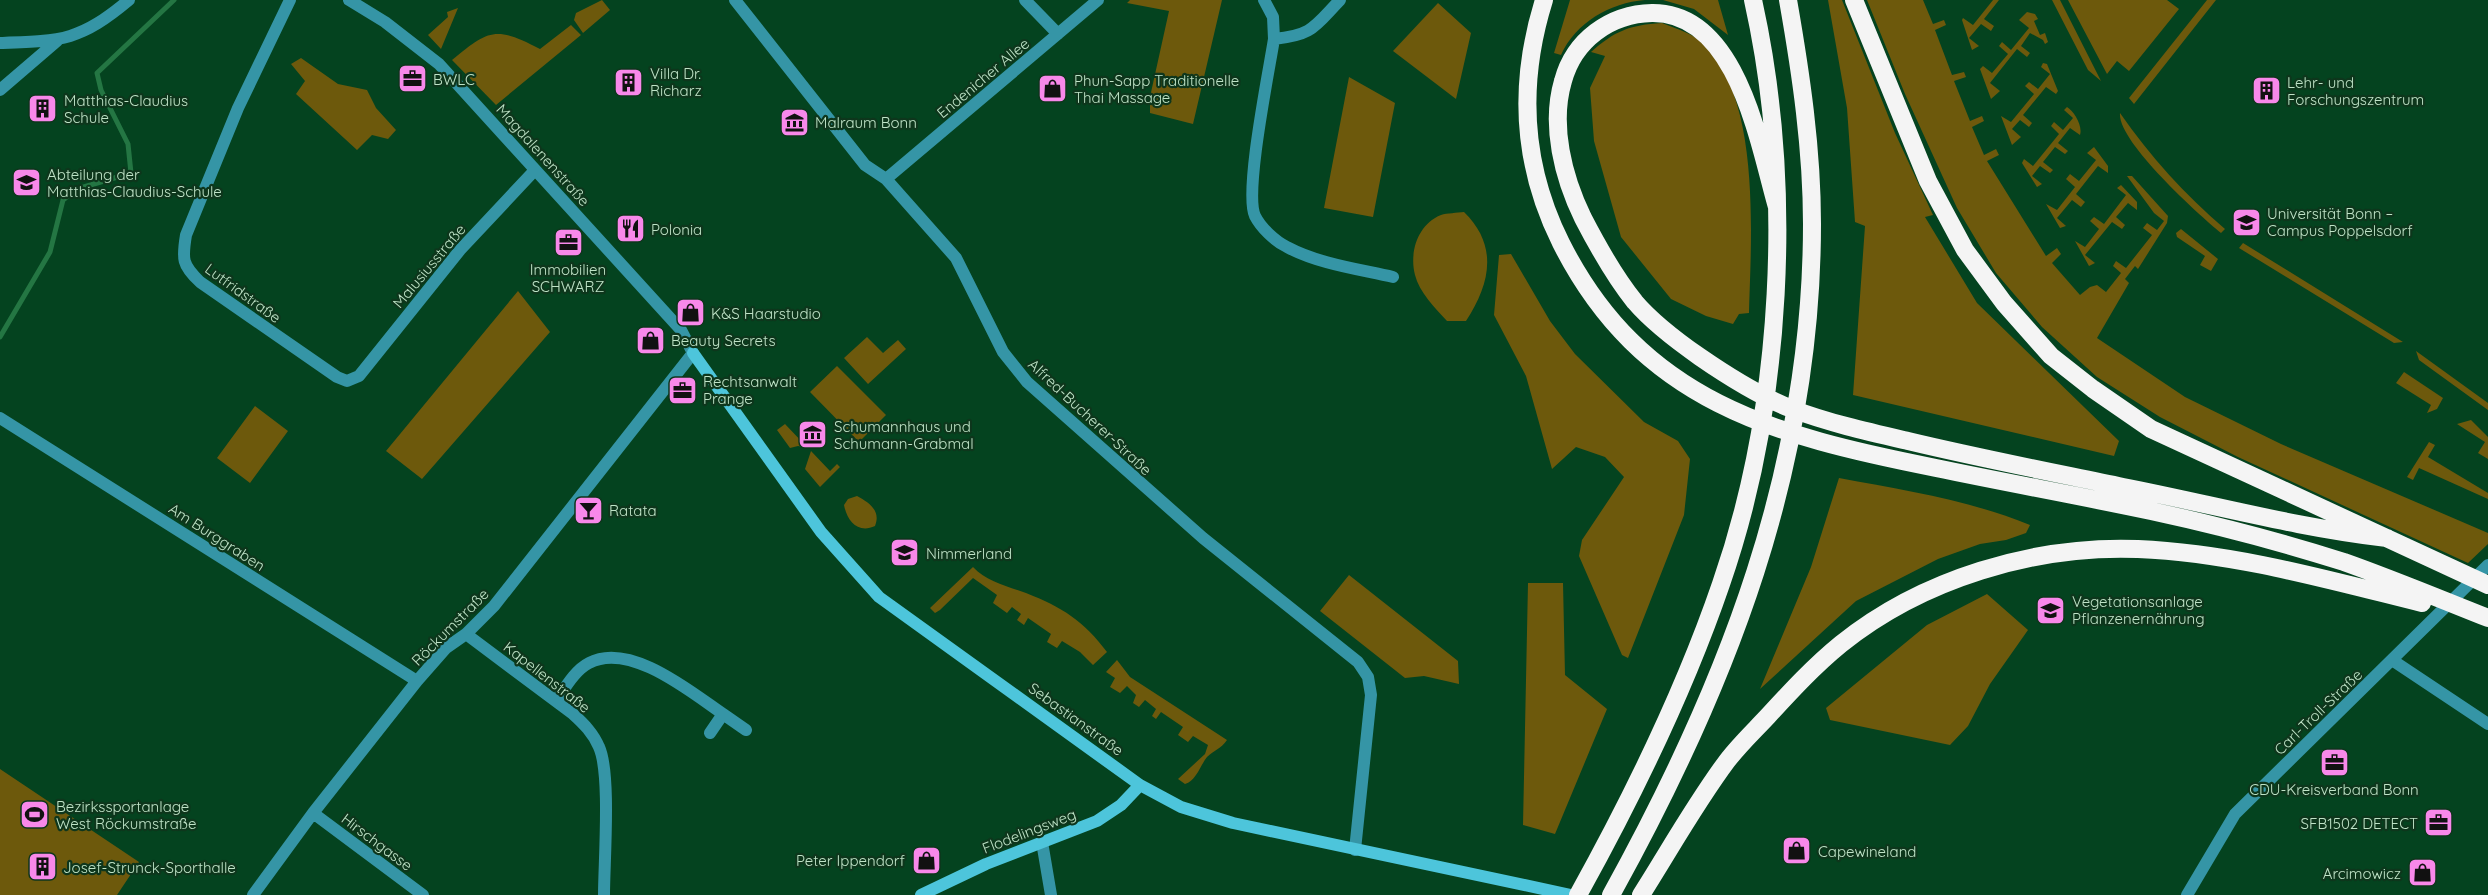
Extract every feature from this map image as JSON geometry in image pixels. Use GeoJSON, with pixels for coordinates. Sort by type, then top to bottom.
{"type":"FeatureCollection","features":[{"type":"Feature","properties":{"kind":"highway"},"geometry":{"type":"LineString","coordinates":[[1544,0],[1530,62],[1526,115],[1535,181],[1554,230],[1574,268],[1600,308],[1627,339],[1664,369],[1725,409],[1782,432],[1849,451],[2152,511],[2258,537],[2345,563],[2488,618]]}},
{"type":"Feature","properties":{"kind":"highway"},"geometry":{"type":"LineString","coordinates":[[1578,895],[1666,722],[1722,584],[1756,459],[1772,354],[1777,207],[1773,118],[1753,0]]}},
{"type":"Feature","properties":{"kind":"highway"},"geometry":{"type":"LineString","coordinates":[[1611,895],[1702,718],[1753,585],[1785,470],[1806,354],[1812,277],[1812,209],[1807,127],[1788,0]]}},
{"type":"Feature","properties":{"kind":"highway"},"geometry":{"type":"LineString","coordinates":[[1854,0],[1928,181],[1965,250],[2004,303],[2052,356],[2093,389],[2151,429],[2387,538],[2486,573]]}},
{"type":"Feature","properties":{"kind":"highway"},"geometry":{"type":"LineString","coordinates":[[1777,207],[1740,82],[1726,56],[1698,29],[1670,15],[1652,13],[1622,18],[1603,26],[1573,55],[1563,79],[1557,109],[1561,148],[1572,194],[1591,233],[1611,270],[1637,304],[1674,339],[1736,381],[1790,408],[1854,428],[1977,458],[2250,512],[2328,532],[2387,538]]}},
{"type":"Feature","properties":{"kind":"highway"},"geometry":{"type":"LineString","coordinates":[[1641,895],[1727,760],[1809,671],[1843,642],[1909,601],[1989,568],[2055,554],[2095,550],[2137,549],[2180,553],[2306,574],[2488,618]]}},
{"type":"Feature","properties":{"kind":"street"},"geometry":{"type":"LineString","coordinates":[[0,90],[57,41],[103,21],[129,0]]}},
{"type":"Feature","properties":{"kind":"street","name":"Lutfridstraße"},"geometry":{"type":"LineString","coordinates":[[290,0],[226,139],[186,235],[183,253],[186,268],[200,282],[337,377],[347,381]]}},
{"type":"Feature","properties":{"kind":"street","name":"Magdalenenstraße"},"geometry":{"type":"LineString","coordinates":[[349,0],[386,22],[439,64],[681,330],[693,353]]}},
{"type":"Feature","properties":{"kind":"street","name":"Alfred-Bucherer-Straße"},"geometry":{"type":"LineString","coordinates":[[735,0],[865,165],[886,179],[956,258],[1003,352],[1027,382],[1203,538],[1358,662],[1368,677],[1371,694],[1355,850]]}},
{"type":"Feature","properties":{"kind":"street"},"geometry":{"type":"LineString","coordinates":[[1025,0],[1058,34]]}},
{"type":"Feature","properties":{"kind":"street","name":"Endenicher Allee"},"geometry":{"type":"LineString","coordinates":[[886,179],[1098,0]]}},
{"type":"Feature","properties":{"kind":"street"},"geometry":{"type":"LineString","coordinates":[[1264,0],[1273,17],[1274,39],[1252,184],[1255,216],[1267,231],[1285,246],[1307,256],[1393,277]]}},
{"type":"Feature","properties":{"kind":"street"},"geometry":{"type":"LineString","coordinates":[[1274,39],[1299,36],[1309,31],[1340,0]]}},
{"type":"Feature","properties":{"kind":"street"},"geometry":{"type":"LineString","coordinates":[[0,43],[57,41]]}},
{"type":"Feature","properties":{"kind":"street","name":"Malusiusstraße"},"geometry":{"type":"LineString","coordinates":[[347,381],[358,376],[460,250],[535,170]]}},
{"type":"Feature","properties":{"kind":"street","name":"Röckumstraße"},"geometry":{"type":"LineString","coordinates":[[253,895],[313,813],[417,681],[446,648],[466,634],[494,606],[693,353]]}},
{"type":"Feature","properties":{"kind":"street","name":"Sebastianstraße"},"geometry":{"type":"LineString","coordinates":[[693,353],[821,532],[879,597],[1140,785],[1181,807],[1233,823],[1571,895]]}},
{"type":"Feature","properties":{"kind":"street","name":"Am Burggraben"},"geometry":{"type":"LineString","coordinates":[[0,418],[417,681]]}},
{"type":"Feature","properties":{"kind":"street","name":"Carl-Troll-Straße"},"geometry":{"type":"LineString","coordinates":[[2187,895],[2235,814],[2432,621],[2486,573]]}},
{"type":"Feature","properties":{"kind":"street","name":"Kapellenstraße"},"geometry":{"type":"LineString","coordinates":[[466,634],[556,701],[589,729],[600,749],[605,774],[604,895]]}},
{"type":"Feature","properties":{"kind":"street"},"geometry":{"type":"LineString","coordinates":[[556,701],[577,672],[588,663],[609,659],[636,663],[662,671],[746,730]]}},
{"type":"Feature","properties":{"kind":"street"},"geometry":{"type":"LineString","coordinates":[[2392,660],[2488,724]]}},
{"type":"Feature","properties":{"kind":"street"},"geometry":{"type":"LineString","coordinates":[[710,733],[723,714]]}},
{"type":"Feature","properties":{"kind":"street","name":"Flodelingsweg"},"geometry":{"type":"LineString","coordinates":[[921,895],[986,864],[1110,813],[1140,785]]}},
{"type":"Feature","properties":{"kind":"street","name":"Hirschgasse"},"geometry":{"type":"LineString","coordinates":[[313,813],[423,895]]}},
{"type":"Feature","properties":{"kind":"street"},"geometry":{"type":"LineString","coordinates":[[1042,842],[1051,895]]}},
{"type":"Feature","properties":{"kind":"shaded area"},"geometry":{"type":"Polygon","coordinates":[[[602,0],[610,10],[583,33],[574,20],[576,13],[602,0]]]}},
{"type":"Feature","properties":{"kind":"shaded area"},"geometry":{"type":"Polygon","coordinates":[[[1130,0],[1222,0],[1193,124],[1150,113],[1150,97],[1169,11],[1127,3],[1130,0]]]}},
{"type":"Feature","properties":{"kind":"shaded area"},"geometry":{"type":"Polygon","coordinates":[[[1570,0],[1645,0],[1619,5],[1596,16],[1567,43],[1561,55],[1554,53],[1570,0]]]}},
{"type":"Feature","properties":{"kind":"shaded area"},"geometry":{"type":"Polygon","coordinates":[[[1663,0],[1718,0],[1728,35],[1694,9],[1663,0]]]}},
{"type":"Feature","properties":{"kind":"shaded area"},"geometry":{"type":"Polygon","coordinates":[[[1828,0],[1842,0],[1895,133],[1933,215],[1925,217],[1977,303],[2119,441],[2114,456],[1853,395],[1865,226],[1855,222],[1847,108],[1828,0]]]}},
{"type":"Feature","properties":{"kind":"shaded area"},"geometry":{"type":"Polygon","coordinates":[[[1867,0],[1923,0],[1933,24],[1944,20],[1946,25],[1935,30],[1952,75],[1964,72],[1966,77],[1954,81],[1970,121],[1982,116],[1984,121],[1972,127],[1984,155],[1996,149],[1999,155],[1987,161],[2046,256],[2057,248],[2061,254],[2052,263],[2080,295],[2090,287],[2097,285],[2106,292],[2121,273],[2113,266],[2116,261],[2126,268],[2152,235],[2143,228],[2147,223],[2157,230],[2164,221],[2154,213],[2127,176],[2132,176],[2168,216],[2167,223],[2138,269],[2135,266],[2125,279],[2129,283],[2097,338],[2185,397],[2281,444],[2488,533],[2488,544],[2468,563],[2238,457],[2160,417],[2097,377],[2042,327],[1996,273],[1957,208],[1905,94],[1867,0]]]}},
{"type":"Feature","properties":{"kind":"shaded area"},"geometry":{"type":"Polygon","coordinates":[[[1993,0],[1999,0],[1984,19],[1994,26],[1991,31],[1981,24],[1969,38],[1979,46],[1972,50],[1962,20],[1963,18],[1973,25],[1993,0]]]}},
{"type":"Feature","properties":{"kind":"shaded area"},"geometry":{"type":"Polygon","coordinates":[[[2052,0],[2060,0],[2101,81],[2088,70],[2052,0]]]}},
{"type":"Feature","properties":{"kind":"shaded area"},"geometry":{"type":"Polygon","coordinates":[[[2068,0],[2167,0],[2179,9],[2129,71],[2117,61],[2107,74],[2068,0]]]}},
{"type":"Feature","properties":{"kind":"shaded area"},"geometry":{"type":"Polygon","coordinates":[[[2207,0],[2216,0],[2134,104],[2129,98],[2207,0]]]}},
{"type":"Feature","properties":{"kind":"shaded area"},"geometry":{"type":"Polygon","coordinates":[[[1438,3],[1471,33],[1456,99],[1393,51],[1438,3]]]}},
{"type":"Feature","properties":{"kind":"shaded area"},"geometry":{"type":"Polygon","coordinates":[[[458,8],[441,49],[428,35],[448,17],[447,12],[458,8]]]}},
{"type":"Feature","properties":{"kind":"shaded area"},"geometry":{"type":"Polygon","coordinates":[[[2027,12],[2035,14],[2038,19],[2034,21],[2040,35],[2045,33],[2048,42],[2045,44],[2043,40],[2030,33],[2021,46],[2030,53],[2027,57],[2017,49],[1990,83],[2000,91],[1991,99],[1980,69],[1983,66],[1992,73],[2008,54],[1999,46],[2002,42],[2011,50],[2029,28],[2019,20],[2027,12]]]}},
{"type":"Feature","properties":{"kind":"shaded area"},"geometry":{"type":"Polygon","coordinates":[[[1662,23],[1691,35],[1706,46],[1724,71],[1736,102],[1749,173],[1751,247],[1749,313],[1739,314],[1733,324],[1706,316],[1671,299],[1621,237],[1594,141],[1590,88],[1605,56],[1591,52],[1623,30],[1640,25],[1662,23]]]}},
{"type":"Feature","properties":{"kind":"shaded area"},"geometry":{"type":"Polygon","coordinates":[[[571,25],[581,35],[496,105],[452,60],[475,42],[493,34],[513,37],[540,49],[571,25]]]}},
{"type":"Feature","properties":{"kind":"shaded area"},"geometry":{"type":"Polygon","coordinates":[[[301,58],[338,84],[367,90],[376,108],[396,130],[388,139],[372,135],[357,150],[296,94],[305,81],[291,64],[301,58]]]}},
{"type":"Feature","properties":{"kind":"shaded area"},"geometry":{"type":"Polygon","coordinates":[[[2043,63],[2047,64],[2058,91],[2056,94],[2046,87],[2023,115],[2032,123],[2029,127],[2020,120],[2012,129],[2021,137],[2012,145],[2001,116],[2011,122],[2034,94],[2025,86],[2029,82],[2038,89],[2050,74],[2041,67],[2043,63]]]}},
{"type":"Feature","properties":{"kind":"shaded area"},"geometry":{"type":"Polygon","coordinates":[[[1349,77],[1395,103],[1373,217],[1324,208],[1349,77]]]}},
{"type":"Feature","properties":{"kind":"shaded area"},"geometry":{"type":"Polygon","coordinates":[[[2067,107],[2077,119],[2080,135],[2070,128],[2058,143],[2068,151],[2065,154],[2055,147],[2043,162],[2053,170],[2050,173],[2040,166],[2032,176],[2042,184],[2037,187],[2022,163],[2024,159],[2033,166],[2059,134],[2051,126],[2054,122],[2063,130],[2073,118],[2064,110],[2067,107]]]}},
{"type":"Feature","properties":{"kind":"shaded area"},"geometry":{"type":"Polygon","coordinates":[[[2120,113],[2169,174],[2225,229],[2221,233],[2178,194],[2145,158],[2131,141],[2120,113]]]}},
{"type":"Feature","properties":{"kind":"shaded area"},"geometry":{"type":"Polygon","coordinates":[[[2094,147],[2108,166],[2108,173],[2098,166],[2076,194],[2085,202],[2081,207],[2072,200],[2057,218],[2066,226],[2060,228],[2046,204],[2057,210],[2075,187],[2066,179],[2070,174],[2079,181],[2096,160],[2087,153],[2094,147]]]}},
{"type":"Feature","properties":{"kind":"shaded area"},"geometry":{"type":"Polygon","coordinates":[[[2121,185],[2137,202],[2137,210],[2128,203],[2116,217],[2125,225],[2122,229],[2112,222],[2085,255],[2095,263],[2089,266],[2075,241],[2085,247],[2099,229],[2090,221],[2094,217],[2104,224],[2126,195],[2117,188],[2121,185]]]}},
{"type":"Feature","properties":{"kind":"shaded area"},"geometry":{"type":"Polygon","coordinates":[[[1464,212],[1482,238],[1487,265],[1485,279],[1481,293],[1466,321],[1447,321],[1420,288],[1415,275],[1413,257],[1417,240],[1426,225],[1443,214],[1464,212]]]}},
{"type":"Feature","properties":{"kind":"shaded area"},"geometry":{"type":"Polygon","coordinates":[[[2181,229],[2218,259],[2211,271],[2200,265],[2205,256],[2177,237],[2176,233],[2181,229]]]}},
{"type":"Feature","properties":{"kind":"shaded area"},"geometry":{"type":"Polygon","coordinates":[[[2243,243],[2403,342],[2394,343],[2239,248],[2243,243]]]}},
{"type":"Feature","properties":{"kind":"shaded area"},"geometry":{"type":"Polygon","coordinates":[[[1511,254],[1550,321],[1575,354],[1644,422],[1678,441],[1690,459],[1684,515],[1628,658],[1622,655],[1579,556],[1582,540],[1624,477],[1605,457],[1576,447],[1552,469],[1526,376],[1494,315],[1499,255],[1511,254]]]}},
{"type":"Feature","properties":{"kind":"shaded area"},"geometry":{"type":"Polygon","coordinates":[[[518,291],[550,332],[422,479],[386,451],[518,291]]]}},
{"type":"Feature","properties":{"kind":"shaded area"},"geometry":{"type":"Polygon","coordinates":[[[867,337],[883,353],[898,340],[906,349],[868,384],[844,358],[867,337]]]}},
{"type":"Feature","properties":{"kind":"shaded area"},"geometry":{"type":"Polygon","coordinates":[[[2416,351],[2488,403],[2488,410],[2419,360],[2416,351]]]}},
{"type":"Feature","properties":{"kind":"shaded area"},"geometry":{"type":"Polygon","coordinates":[[[837,366],[886,415],[859,442],[810,392],[837,366]]]}},
{"type":"Feature","properties":{"kind":"shaded area"},"geometry":{"type":"Polygon","coordinates":[[[2404,372],[2443,398],[2437,409],[2427,413],[2431,405],[2396,383],[2404,372]]]}},
{"type":"Feature","properties":{"kind":"shaded area"},"geometry":{"type":"Polygon","coordinates":[[[255,406],[288,431],[250,483],[217,458],[255,406]]]}},
{"type":"Feature","properties":{"kind":"shaded area"},"geometry":{"type":"Polygon","coordinates":[[[2471,420],[2488,437],[2488,459],[2478,453],[2485,442],[2457,424],[2471,420]]]}},
{"type":"Feature","properties":{"kind":"shaded area"},"geometry":{"type":"Polygon","coordinates":[[[785,424],[805,445],[803,447],[790,448],[777,430],[785,424]]]}},
{"type":"Feature","properties":{"kind":"shaded area"},"geometry":{"type":"Polygon","coordinates":[[[2429,442],[2435,445],[2428,457],[2488,493],[2488,499],[2419,468],[2413,480],[2407,477],[2429,442]]]}},
{"type":"Feature","properties":{"kind":"shaded area"},"geometry":{"type":"Polygon","coordinates":[[[811,451],[830,471],[837,464],[840,467],[820,487],[805,469],[811,451]]]}},
{"type":"Feature","properties":{"kind":"shaded area"},"geometry":{"type":"Polygon","coordinates":[[[1839,478],[1960,502],[2030,525],[2026,533],[2006,540],[1980,544],[1938,559],[1856,601],[1760,689],[1811,567],[1839,478]]]}},
{"type":"Feature","properties":{"kind":"shaded area"},"geometry":{"type":"Polygon","coordinates":[[[857,496],[873,508],[877,516],[875,526],[859,527],[848,516],[844,505],[848,499],[857,496]]]}},
{"type":"Feature","properties":{"kind":"shaded area"},"geometry":{"type":"Polygon","coordinates":[[[973,567],[991,580],[1039,598],[1071,616],[1090,632],[1107,652],[1093,665],[1080,652],[1062,641],[1057,648],[1047,642],[1051,634],[1028,618],[1024,625],[1017,620],[1021,614],[1012,607],[1007,613],[993,603],[997,595],[973,578],[935,613],[930,608],[973,567]]]}},
{"type":"Feature","properties":{"kind":"shaded area"},"geometry":{"type":"Polygon","coordinates":[[[1349,575],[1458,661],[1459,684],[1424,676],[1405,678],[1320,611],[1349,575]]]}},
{"type":"Feature","properties":{"kind":"shaded area"},"geometry":{"type":"Polygon","coordinates":[[[1528,583],[1563,583],[1565,675],[1607,709],[1555,834],[1523,825],[1528,583]]]}},
{"type":"Feature","properties":{"kind":"shaded area"},"geometry":{"type":"Polygon","coordinates":[[[1987,594],[2028,630],[1990,684],[1968,726],[1950,745],[1830,720],[1826,708],[1927,625],[1987,594]]]}},
{"type":"Feature","properties":{"kind":"shaded area"},"geometry":{"type":"Polygon","coordinates":[[[1117,660],[1130,677],[1227,740],[1207,757],[1195,777],[1189,782],[1185,784],[1178,779],[1205,754],[1208,745],[1193,736],[1188,742],[1178,735],[1183,727],[1161,712],[1156,719],[1152,716],[1156,709],[1145,700],[1139,707],[1133,703],[1136,695],[1127,686],[1120,693],[1110,687],[1115,678],[1106,672],[1117,660]]]}},
{"type":"Feature","properties":{"kind":"shaded area","name":"Bezirkssportanlage West Röckumstraße"},"geometry":{"type":"Polygon","coordinates":[[[0,769],[139,862],[117,895],[0,895],[0,769]]]}},
{"type":"Feature","properties":{"kind":"waterway"},"geometry":{"type":"LineString","coordinates":[[0,337],[50,252],[63,200],[77,189],[131,173],[128,144],[101,90],[97,73],[174,0]]}},
{"type":"Feature","properties":{"kind":"place","name":"BWLC"},"geometry":{"type":"Point","coordinates":[412,79]}},
{"type":"Feature","properties":{"kind":"place","name":"Villa Dr. Richarz"},"geometry":{"type":"Point","coordinates":[629,82]}},
{"type":"Feature","properties":{"kind":"place","name":"Phun-Sapp Traditionelle Thai Massage"},"geometry":{"type":"Point","coordinates":[1053,89]}},
{"type":"Feature","properties":{"kind":"place","name":"Lehr- und Forschungszentrum"},"geometry":{"type":"Point","coordinates":[2266,91]}},
{"type":"Feature","properties":{"kind":"place","name":"Matthias-Claudius Schule"},"geometry":{"type":"Point","coordinates":[43,109]}},
{"type":"Feature","properties":{"kind":"place","name":"Malraum Bonn"},"geometry":{"type":"Point","coordinates":[794,122]}},
{"type":"Feature","properties":{"kind":"place","name":"Abteilung der Matthias-Claudius-Schule"},"geometry":{"type":"Point","coordinates":[26,183]}},
{"type":"Feature","properties":{"kind":"place","name":"Universität Bonn – Campus Poppelsdorf"},"geometry":{"type":"Point","coordinates":[2246,222]}},
{"type":"Feature","properties":{"kind":"place","name":"Polonia"},"geometry":{"type":"Point","coordinates":[630,229]}},
{"type":"Feature","properties":{"kind":"place","name":"Immobilien SCHWARZ"},"geometry":{"type":"Point","coordinates":[568,242]}},
{"type":"Feature","properties":{"kind":"place","name":"K&S Haarstudio"},"geometry":{"type":"Point","coordinates":[690,313]}},
{"type":"Feature","properties":{"kind":"place","name":"Beauty Secrets"},"geometry":{"type":"Point","coordinates":[650,340]}},
{"type":"Feature","properties":{"kind":"place","name":"Rechtsanwalt Prange"},"geometry":{"type":"Point","coordinates":[682,390]}},
{"type":"Feature","properties":{"kind":"place","name":"Schumannhaus und Schumann-Grabmal"},"geometry":{"type":"Point","coordinates":[813,435]}},
{"type":"Feature","properties":{"kind":"place","name":"Ratata"},"geometry":{"type":"Point","coordinates":[588,510]}},
{"type":"Feature","properties":{"kind":"place","name":"Nimmerland"},"geometry":{"type":"Point","coordinates":[905,553]}},
{"type":"Feature","properties":{"kind":"place","name":"Vegetationsanlage Pflanzenernährung"},"geometry":{"type":"Point","coordinates":[2051,610]}},
{"type":"Feature","properties":{"kind":"place","name":"CDU-Kreisverband Bonn"},"geometry":{"type":"Point","coordinates":[2334,762]}},
{"type":"Feature","properties":{"kind":"place","name":"Bezirkssportanlage West Röckumstraße"},"geometry":{"type":"Point","coordinates":[35,815]}},
{"type":"Feature","properties":{"kind":"place","name":"SFB1502 DETECT"},"geometry":{"type":"Point","coordinates":[2439,823]}},
{"type":"Feature","properties":{"kind":"place","name":"Capewineland"},"geometry":{"type":"Point","coordinates":[1797,851]}},
{"type":"Feature","properties":{"kind":"place","name":"Peter Ippendorf"},"geometry":{"type":"Point","coordinates":[926,860]}},
{"type":"Feature","properties":{"kind":"place","name":"Josef-Strunck-Sporthalle"},"geometry":{"type":"Point","coordinates":[42,867]}},
{"type":"Feature","properties":{"kind":"place","name":"Arcimowicz"},"geometry":{"type":"Point","coordinates":[2422,873]}}]}
